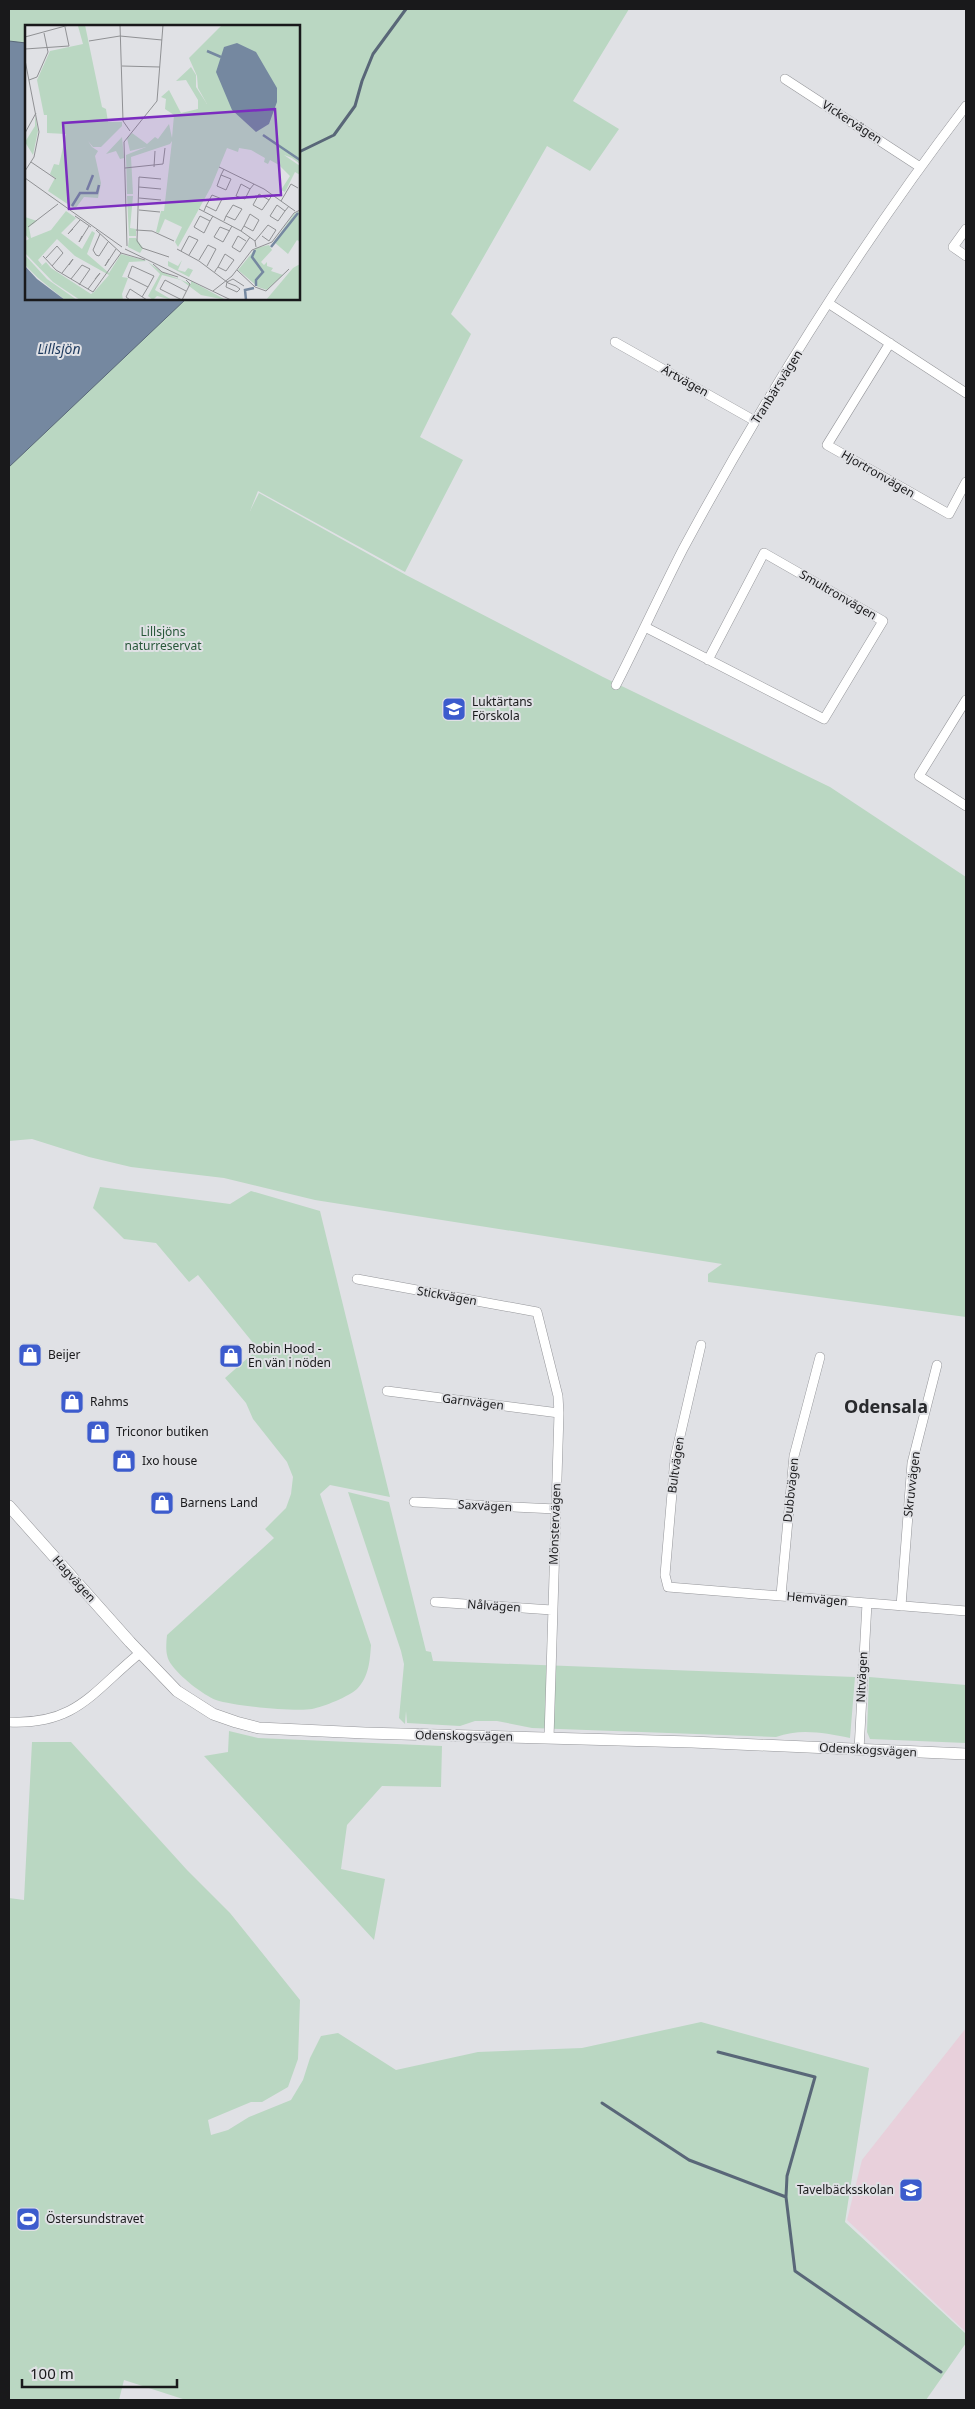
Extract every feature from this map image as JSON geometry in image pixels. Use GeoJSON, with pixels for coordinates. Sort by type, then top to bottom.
{"type":"FeatureCollection","features":[{"type":"Feature","properties":{"kind":"street","name":"Vickervägen"},"geometry":{"type":"LineString","coordinates":[[785,78],[920,167]]}},
{"type":"Feature","properties":{"kind":"street","name":"Tranbärsvägen"},"geometry":{"type":"LineString","coordinates":[[616,685],[683,550],[756,421],[828,303],[920,167],[966,106]]}},
{"type":"Feature","properties":{"kind":"street"},"geometry":{"type":"LineString","coordinates":[[966,229],[953,247],[966,256]]}},
{"type":"Feature","properties":{"kind":"street"},"geometry":{"type":"LineString","coordinates":[[828,303],[966,393]]}},
{"type":"Feature","properties":{"kind":"street","name":"Ärtvägen"},"geometry":{"type":"LineString","coordinates":[[615,342],[756,421]]}},
{"type":"Feature","properties":{"kind":"street","name":"Hjortronvägen"},"geometry":{"type":"LineString","coordinates":[[890,343],[827,445],[949,514],[966,482]]}},
{"type":"Feature","properties":{"kind":"street","name":"Smultronvägen"},"geometry":{"type":"LineString","coordinates":[[645,627],[708,660],[824,719],[883,621],[764,553],[708,660]]}},
{"type":"Feature","properties":{"kind":"street"},"geometry":{"type":"LineString","coordinates":[[966,700],[920,776],[966,806]]}},
{"type":"Feature","properties":{"kind":"street","name":"Stickvägen"},"geometry":{"type":"LineString","coordinates":[[357,1279],[538,1312]]}},
{"type":"Feature","properties":{"kind":"street","name":"Mönstervägen"},"geometry":{"type":"LineString","coordinates":[[538,1312],[558,1396],[559,1413],[549,1738]]}},
{"type":"Feature","properties":{"kind":"street","name":"Bultvägen"},"geometry":{"type":"LineString","coordinates":[[668,1587],[665,1575],[675,1458],[702,1345]]}},
{"type":"Feature","properties":{"kind":"street","name":"Dubbvägen"},"geometry":{"type":"LineString","coordinates":[[781,1595],[794,1456],[820,1357]]}},
{"type":"Feature","properties":{"kind":"street","name":"Skruvvägen"},"geometry":{"type":"LineString","coordinates":[[901,1606],[912,1463],[936,1365]]}},
{"type":"Feature","properties":{"kind":"street","name":"Garnvägen"},"geometry":{"type":"LineString","coordinates":[[387,1391],[559,1413]]}},
{"type":"Feature","properties":{"kind":"street","name":"Saxvägen"},"geometry":{"type":"LineString","coordinates":[[414,1502],[556,1509]]}},
{"type":"Feature","properties":{"kind":"street","name":"Hagvägen"},"geometry":{"type":"LineString","coordinates":[[9,1506],[140,1653]]}},
{"type":"Feature","properties":{"kind":"street","name":"Hemvägen"},"geometry":{"type":"LineString","coordinates":[[668,1587],[966,1611]]}},
{"type":"Feature","properties":{"kind":"street","name":"Nålvägen"},"geometry":{"type":"LineString","coordinates":[[435,1602],[552,1610]]}},
{"type":"Feature","properties":{"kind":"street","name":"Nitvägen"},"geometry":{"type":"LineString","coordinates":[[859,1750],[867,1603]]}},
{"type":"Feature","properties":{"kind":"street"},"geometry":{"type":"LineString","coordinates":[[9,1722],[57,1718],[79,1707],[140,1653]]}},
{"type":"Feature","properties":{"kind":"street","name":"Odenskogsvägen"},"geometry":{"type":"LineString","coordinates":[[140,1653],[177,1691],[190,1700],[213,1714],[259,1728],[966,1754]]}},
{"type":"Feature","properties":{"kind":"shaded area","name":"Tavelbäcksskolan"},"geometry":{"type":"Polygon","coordinates":[[[966,2028],[966,2332],[847,2220],[862,2160],[966,2028]]]}},
{"type":"Feature","properties":{"kind":"green space","name":"Lillsjöns naturreservat"},"geometry":{"type":"Polygon","coordinates":[[[9,9],[629,9],[573,101],[619,129],[590,171],[547,146],[451,314],[471,334],[420,437],[463,460],[405,572],[258,491],[250,511],[259,493],[406,575],[603,677],[830,787],[966,877],[966,1317],[708,1282],[708,1274],[722,1264],[315,1200],[224,1178],[131,1167],[89,1157],[32,1139],[9,1141],[9,9]]]}},
{"type":"Feature","properties":{"kind":"green space"},"geometry":{"type":"Polygon","coordinates":[[[100,1187],[230,1204],[251,1191],[320,1211],[390,1497],[330,1485],[320,1494],[371,1645],[364,1679],[354,1692],[343,1698],[317,1708],[304,1710],[264,1708],[224,1702],[211,1698],[198,1690],[169,1661],[166,1650],[167,1635],[274,1538],[265,1529],[286,1508],[291,1494],[293,1477],[287,1462],[253,1419],[246,1403],[225,1378],[258,1349],[198,1275],[189,1282],[156,1243],[124,1239],[93,1208],[100,1187]]]}},
{"type":"Feature","properties":{"kind":"green space"},"geometry":{"type":"Polygon","coordinates":[[[348,1492],[389,1502],[426,1651],[431,1652],[433,1661],[855,1677],[850,1738],[813,1732],[785,1734],[776,1737],[532,1728],[497,1721],[475,1721],[460,1726],[407,1723],[406,1711],[405,1724],[399,1718],[404,1664],[401,1651],[348,1492]]]}},
{"type":"Feature","properties":{"kind":"green space"},"geometry":{"type":"Polygon","coordinates":[[[869,1677],[966,1685],[966,1743],[870,1739],[867,1732],[869,1677]]]}},
{"type":"Feature","properties":{"kind":"green space"},"geometry":{"type":"Polygon","coordinates":[[[229,1731],[258,1738],[442,1746],[441,1787],[382,1786],[347,1825],[341,1869],[385,1879],[374,1940],[204,1756],[228,1752],[229,1731]]]}},
{"type":"Feature","properties":{"kind":"green space"},"geometry":{"type":"Polygon","coordinates":[[[32,1742],[71,1742],[187,1870],[230,1913],[300,2000],[298,2059],[288,2087],[262,2102],[251,2102],[208,2120],[211,2135],[228,2130],[249,2117],[291,2100],[303,2080],[310,2058],[321,2036],[338,2033],[396,2070],[478,2052],[582,2048],[701,2022],[869,2068],[845,2222],[966,2334],[966,2343],[926,2400],[186,2400],[124,2380],[119,2400],[9,2400],[9,1898],[24,1900],[32,1742]]]}},
{"type":"Feature","properties":{"kind":"water","name":"Lillsjön"},"geometry":{"type":"Polygon","coordinates":[[[9,41],[25,43],[25,300],[185,300],[9,467],[9,41]]]}},
{"type":"Feature","properties":{"kind":"waterway"},"geometry":{"type":"LineString","coordinates":[[300,152],[334,135],[355,106],[362,81],[373,54],[406,9]]}},
{"type":"Feature","properties":{"kind":"waterway"},"geometry":{"type":"LineString","coordinates":[[718,2052],[815,2077],[787,2176],[786,2197],[795,2271],[941,2372]]}},
{"type":"Feature","properties":{"kind":"waterway"},"geometry":{"type":"LineString","coordinates":[[602,2103],[689,2160],[786,2197]]}},
{"type":"Feature","properties":{"kind":"place","name":"Luktärtans Förskola"},"geometry":{"type":"Point","coordinates":[454,709]}},
{"type":"Feature","properties":{"kind":"place","name":"Beijer"},"geometry":{"type":"Point","coordinates":[30,1355]}},
{"type":"Feature","properties":{"kind":"place","name":"Robin Hood - En vän i nöden"},"geometry":{"type":"Point","coordinates":[231,1356]}},
{"type":"Feature","properties":{"kind":"place","name":"Rahms"},"geometry":{"type":"Point","coordinates":[72,1402]}},
{"type":"Feature","properties":{"kind":"place","name":"Triconor butiken"},"geometry":{"type":"Point","coordinates":[98,1432]}},
{"type":"Feature","properties":{"kind":"place","name":"Ixo house"},"geometry":{"type":"Point","coordinates":[124,1461]}},
{"type":"Feature","properties":{"kind":"place","name":"Barnens Land"},"geometry":{"type":"Point","coordinates":[162,1503]}},
{"type":"Feature","properties":{"kind":"place","name":"Tavelbäcksskolan"},"geometry":{"type":"Point","coordinates":[911,2190]}},
{"type":"Feature","properties":{"kind":"place","name":"Östersundstravet"},"geometry":{"type":"Point","coordinates":[28,2219]}},
{"type":"Feature","properties":{"kind":"district","name":"Odensala"},"geometry":{"type":"Point","coordinates":[886,1407]}}]}
